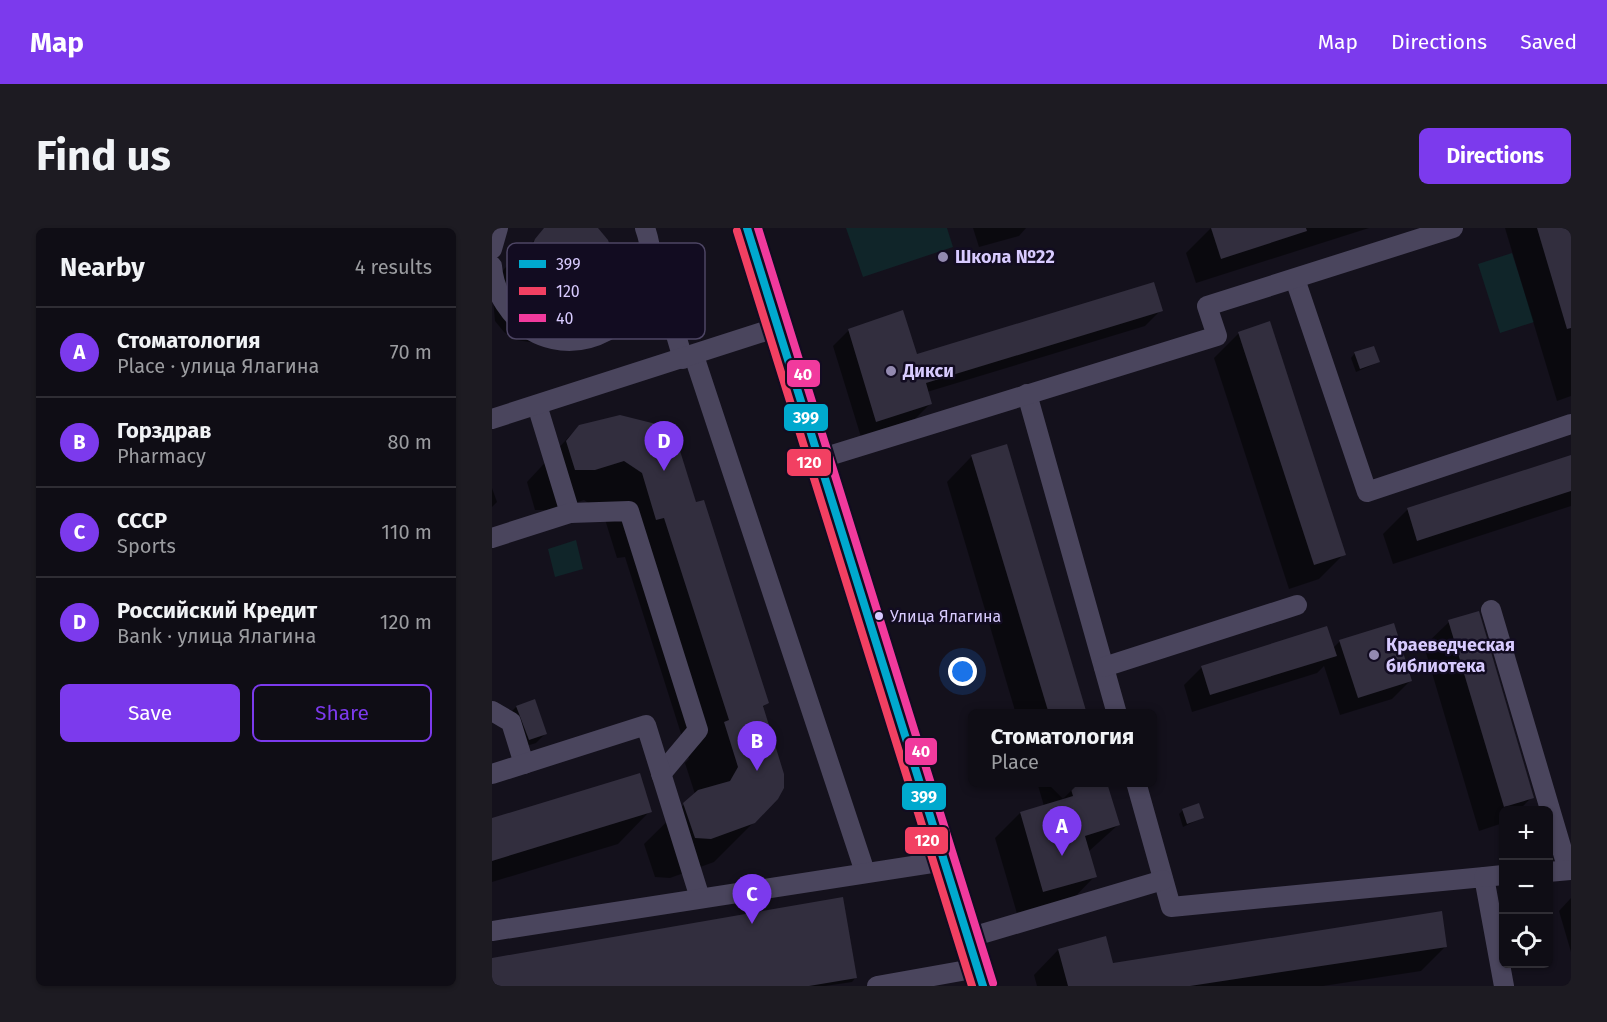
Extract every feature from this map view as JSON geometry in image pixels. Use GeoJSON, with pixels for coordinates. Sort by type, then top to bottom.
{"type":"FeatureCollection","features":[{"type":"Feature","properties":{"kind":"street"},"geometry":{"type":"LineString","coordinates":[[492,249],[498,228]]}},
{"type":"Feature","properties":{"kind":"street"},"geometry":{"type":"LineString","coordinates":[[645,228],[649,243]]}},
{"type":"Feature","properties":{"kind":"street"},"geometry":{"type":"LineString","coordinates":[[747,228],[980,977],[876,986]]}},
{"type":"Feature","properties":{"kind":"street"},"geometry":{"type":"LineString","coordinates":[[819,459],[1216,336],[1207,306],[1453,228]]}},
{"type":"Feature","properties":{"kind":"street"},"geometry":{"type":"LineString","coordinates":[[492,266],[499,295],[507,308]]}},
{"type":"Feature","properties":{"kind":"street"},"geometry":{"type":"LineString","coordinates":[[1294,279],[1367,492],[1571,424]]}},
{"type":"Feature","properties":{"kind":"street"},"geometry":{"type":"LineString","coordinates":[[492,419],[778,327]]}},
{"type":"Feature","properties":{"kind":"street"},"geometry":{"type":"LineString","coordinates":[[562,339],[580,339]]}},
{"type":"Feature","properties":{"kind":"street"},"geometry":{"type":"LineString","coordinates":[[682,339],[865,872]]}},
{"type":"Feature","properties":{"kind":"street"},"geometry":{"type":"LineString","coordinates":[[1027,394],[1116,709]]}},
{"type":"Feature","properties":{"kind":"street"},"geometry":{"type":"LineString","coordinates":[[537,405],[570,513]]}},
{"type":"Feature","properties":{"kind":"street"},"geometry":{"type":"LineString","coordinates":[[492,538],[570,513],[629,511],[698,730],[661,774]]}},
{"type":"Feature","properties":{"kind":"street"},"geometry":{"type":"LineString","coordinates":[[1104,667],[1297,605]]}},
{"type":"Feature","properties":{"kind":"street"},"geometry":{"type":"LineString","coordinates":[[1491,610],[1570,870],[1553,872]]}},
{"type":"Feature","properties":{"kind":"street"},"geometry":{"type":"LineString","coordinates":[[492,711],[511,722],[524,764]]}},
{"type":"Feature","properties":{"kind":"street"},"geometry":{"type":"LineString","coordinates":[[492,774],[645,725],[700,898]]}},
{"type":"Feature","properties":{"kind":"street"},"geometry":{"type":"LineString","coordinates":[[1137,787],[1171,907],[1499,875]]}},
{"type":"Feature","properties":{"kind":"street"},"geometry":{"type":"LineString","coordinates":[[492,931],[945,861]]}},
{"type":"Feature","properties":{"kind":"street"},"geometry":{"type":"LineString","coordinates":[[1484,877],[1504,986]]}},
{"type":"Feature","properties":{"kind":"street"},"geometry":{"type":"LineString","coordinates":[[968,938],[1163,880]]}},
{"type":"Feature","properties":{"kind":"green space"},"geometry":{"type":"Polygon","coordinates":[[[846,228],[947,228],[953,247],[863,277],[846,228]]]}},
{"type":"Feature","properties":{"kind":"green space"},"geometry":{"type":"Polygon","coordinates":[[[1512,253],[1534,322],[1500,333],[1478,264],[1512,253]]]}},
{"type":"Feature","properties":{"kind":"green space"},"geometry":{"type":"Polygon","coordinates":[[[576,540],[583,569],[555,577],[548,549],[576,540]]]}},
{"type":"Feature","properties":{"kind":"building"},"geometry":{"type":"Polygon","coordinates":[[[544,228],[598,228],[609,243],[533,243],[544,228]]]}},
{"type":"Feature","properties":{"kind":"building"},"geometry":{"type":"Polygon","coordinates":[[[1211,228],[1306,228],[1307,231],[1221,259],[1211,228]]]}},
{"type":"Feature","properties":{"kind":"building"},"geometry":{"type":"Polygon","coordinates":[[[1537,228],[1571,228],[1571,328],[1567,329],[1537,228]]]}},
{"type":"Feature","properties":{"kind":"building"},"geometry":{"type":"Polygon","coordinates":[[[1154,282],[1163,311],[926,383],[932,404],[876,422],[848,329],[903,310],[917,354],[1154,282]]]}},
{"type":"Feature","properties":{"kind":"building"},"geometry":{"type":"Polygon","coordinates":[[[1270,321],[1346,555],[1314,565],[1238,332],[1270,321]]]}},
{"type":"Feature","properties":{"kind":"building"},"geometry":{"type":"Polygon","coordinates":[[[1374,346],[1380,362],[1360,369],[1354,352],[1374,346]]]}},
{"type":"Feature","properties":{"kind":"building"},"geometry":{"type":"Polygon","coordinates":[[[620,415],[660,425],[676,438],[696,502],[704,500],[769,703],[763,706],[784,774],[784,788],[778,799],[755,823],[711,839],[695,838],[683,803],[698,790],[730,781],[738,767],[724,722],[729,720],[664,518],[656,520],[642,473],[624,461],[595,470],[575,470],[566,441],[579,425],[620,415]]]}},
{"type":"Feature","properties":{"kind":"building"},"geometry":{"type":"Polygon","coordinates":[[[1007,444],[1086,709],[1047,709],[971,455],[1007,444]]]}},
{"type":"Feature","properties":{"kind":"building"},"geometry":{"type":"Polygon","coordinates":[[[1571,455],[1571,491],[1417,541],[1407,508],[1571,455]]]}},
{"type":"Feature","properties":{"kind":"building"},"geometry":{"type":"Polygon","coordinates":[[[1479,611],[1534,798],[1504,806],[1448,620],[1479,611]]]}},
{"type":"Feature","properties":{"kind":"building"},"geometry":{"type":"Polygon","coordinates":[[[1394,623],[1412,681],[1358,698],[1339,640],[1394,623]]]}},
{"type":"Feature","properties":{"kind":"building"},"geometry":{"type":"Polygon","coordinates":[[[1327,626],[1337,656],[1210,695],[1201,666],[1327,626]]]}},
{"type":"Feature","properties":{"kind":"building"},"geometry":{"type":"Polygon","coordinates":[[[535,699],[547,734],[529,740],[516,706],[535,699]]]}},
{"type":"Feature","properties":{"kind":"building"},"geometry":{"type":"Polygon","coordinates":[[[640,773],[652,812],[492,861],[492,818],[640,773]]]}},
{"type":"Feature","properties":{"kind":"building"},"geometry":{"type":"Polygon","coordinates":[[[1070,787],[1108,787],[1120,825],[1085,836],[1097,877],[1043,892],[1020,812],[1073,796],[1070,787]]]}},
{"type":"Feature","properties":{"kind":"building"},"geometry":{"type":"Polygon","coordinates":[[[1199,803],[1204,818],[1187,824],[1182,809],[1199,803]]]}},
{"type":"Feature","properties":{"kind":"building"},"geometry":{"type":"Polygon","coordinates":[[[843,897],[857,978],[809,986],[492,986],[492,958],[843,897]]]}},
{"type":"Feature","properties":{"kind":"building"},"geometry":{"type":"Polygon","coordinates":[[[1442,911],[1447,947],[1190,986],[1068,986],[1058,949],[1106,936],[1113,963],[1442,911]]]}},
{"type":"Feature","properties":{"kind":"transit line","name":"399"},"geometry":{"type":"LineString","coordinates":[[747,228],[983,986]]}},
{"type":"Feature","properties":{"kind":"transit line","name":"40"},"geometry":{"type":"LineString","coordinates":[[758,228],[993,983]]}},
{"type":"Feature","properties":{"kind":"transit line","name":"120"},"geometry":{"type":"LineString","coordinates":[[737,231],[972,986]]}},
{"type":"Feature","properties":{"kind":"place","name":"Школа №22"},"geometry":{"type":"Point","coordinates":[943,257]}},
{"type":"Feature","properties":{"kind":"place","name":"Дикси"},"geometry":{"type":"Point","coordinates":[891,371]}},
{"type":"Feature","properties":{"kind":"place","name":"Российский Кредит"},"geometry":{"type":"Point","coordinates":[664,471]}},
{"type":"Feature","properties":{"kind":"place","name":"Улица Ялагина"},"geometry":{"type":"Point","coordinates":[879,616]}},
{"type":"Feature","properties":{"kind":"place","name":"Краеведческая библиотека"},"geometry":{"type":"Point","coordinates":[1374,655]}},
{"type":"Feature","properties":{"kind":"place","name":"Горздрав"},"geometry":{"type":"Point","coordinates":[757,771]}},
{"type":"Feature","properties":{"kind":"place","name":"Стоматология"},"geometry":{"type":"Point","coordinates":[1062,856]}},
{"type":"Feature","properties":{"kind":"place","name":"СССР"},"geometry":{"type":"Point","coordinates":[752,924]}}]}
